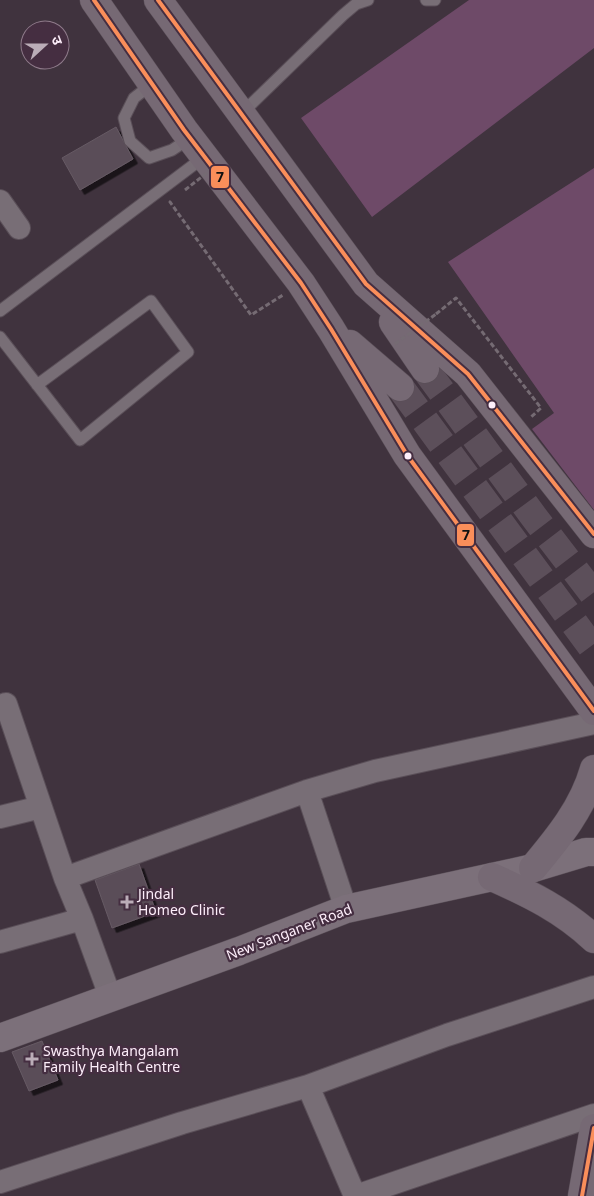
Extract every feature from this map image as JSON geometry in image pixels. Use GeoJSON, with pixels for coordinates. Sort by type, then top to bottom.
{"type":"FeatureCollection","features":[{"type":"Feature","properties":{"kind":"main road"},"geometry":{"type":"LineString","coordinates":[[94,0],[152,84],[301,283],[332,329],[407,455],[594,711]]}},
{"type":"Feature","properties":{"kind":"main road"},"geometry":{"type":"LineString","coordinates":[[158,0],[366,284],[425,369]]}},
{"type":"Feature","properties":{"kind":"main road"},"geometry":{"type":"LineString","coordinates":[[366,284],[468,374],[594,534]]}},
{"type":"Feature","properties":{"kind":"main road"},"geometry":{"type":"LineString","coordinates":[[332,329],[400,387]]}},
{"type":"Feature","properties":{"kind":"main road"},"geometry":{"type":"LineString","coordinates":[[533,868],[562,834],[579,807],[594,770]]}},
{"type":"Feature","properties":{"kind":"main road"},"geometry":{"type":"LineString","coordinates":[[492,877],[535,897],[575,922],[594,939]]}},
{"type":"Feature","properties":{"kind":"main road"},"geometry":{"type":"LineString","coordinates":[[582,1196],[594,1128]]}},
{"type":"Feature","properties":{"kind":"street"},"geometry":{"type":"LineString","coordinates":[[0,200],[19,228]]}},
{"type":"Feature","properties":{"kind":"street"},"geometry":{"type":"LineString","coordinates":[[0,706],[6,704],[42,807],[64,878],[82,919],[111,999]]}},
{"type":"Feature","properties":{"kind":"street"},"geometry":{"type":"LineString","coordinates":[[64,878],[307,791],[376,771],[594,723]]}},
{"type":"Feature","properties":{"kind":"street"},"geometry":{"type":"LineString","coordinates":[[307,791],[346,909]]}},
{"type":"Feature","properties":{"kind":"street"},"geometry":{"type":"LineString","coordinates":[[0,818],[42,807]]}},
{"type":"Feature","properties":{"kind":"street","name":"New Sanganer Road"},"geometry":{"type":"LineString","coordinates":[[0,1038],[240,951],[346,909],[533,868],[591,848]]}},
{"type":"Feature","properties":{"kind":"street"},"geometry":{"type":"LineString","coordinates":[[0,942],[82,919]]}},
{"type":"Feature","properties":{"kind":"street"},"geometry":{"type":"LineString","coordinates":[[0,1182],[182,1123],[308,1086],[447,1035],[594,987]]}},
{"type":"Feature","properties":{"kind":"street"},"geometry":{"type":"LineString","coordinates":[[308,1086],[356,1196],[594,1115]]}},
{"type":"Feature","properties":{"kind":"lane"},"geometry":{"type":"LineString","coordinates":[[241,114],[343,15],[356,4],[368,0]]}},
{"type":"Feature","properties":{"kind":"lane"},"geometry":{"type":"LineString","coordinates":[[426,0],[435,0]]}},
{"type":"Feature","properties":{"kind":"lane"},"geometry":{"type":"LineString","coordinates":[[152,84],[134,98],[124,118],[130,142],[150,158],[172,150],[204,153]]}},
{"type":"Feature","properties":{"kind":"lane"},"geometry":{"type":"LineString","coordinates":[[0,310],[204,153]]}},
{"type":"Feature","properties":{"kind":"lane"},"geometry":{"type":"LineString","coordinates":[[0,337],[37,385],[80,440],[188,352],[151,301],[37,385]]}},
{"type":"Feature","properties":{"kind":"path"},"geometry":{"type":"LineString","coordinates":[[204,153],[185,190],[170,202],[251,315],[301,283]]}},
{"type":"Feature","properties":{"kind":"path"},"geometry":{"type":"LineString","coordinates":[[395,344],[456,298],[541,408],[514,432]]}},
{"type":"Feature","properties":{"kind":"shaded area"},"geometry":{"type":"Polygon","coordinates":[[[469,0],[594,0],[594,48],[372,217],[301,118],[469,0]]]}},
{"type":"Feature","properties":{"kind":"shaded area"},"geometry":{"type":"Polygon","coordinates":[[[594,168],[594,510],[532,429],[554,413],[448,262],[594,168]]]}},
{"type":"Feature","properties":{"kind":"building"},"geometry":{"type":"Polygon","coordinates":[[[116,127],[133,159],[80,190],[62,158],[116,127]]]}},
{"type":"Feature","properties":{"kind":"building"},"geometry":{"type":"Polygon","coordinates":[[[139,864],[156,912],[112,928],[95,880],[139,864]]]}},
{"type":"Feature","properties":{"kind":"building"},"geometry":{"type":"Polygon","coordinates":[[[42,1041],[58,1080],[29,1091],[12,1052],[42,1041]]]}},
{"type":"Feature","properties":{"kind":"tunnel"},"geometry":{"type":"LineString","coordinates":[[425,369],[594,595]]}},
{"type":"Feature","properties":{"kind":"tunnel"},"geometry":{"type":"LineString","coordinates":[[400,387],[594,650]]}},
{"type":"Feature","properties":{"kind":"transit line","name":"7"},"geometry":{"type":"LineString","coordinates":[[94,0],[184,130],[301,283],[407,455],[594,711]]}},
{"type":"Feature","properties":{"kind":"transit line","name":"7"},"geometry":{"type":"LineString","coordinates":[[158,0],[366,284],[468,374],[594,534]]}},
{"type":"Feature","properties":{"kind":"transit line","name":"7"},"geometry":{"type":"LineString","coordinates":[[582,1196],[594,1128]]}},
{"type":"Feature","properties":{"kind":"place","name":"Jindal Homeo Clinic"},"geometry":{"type":"Point","coordinates":[127,902]}},
{"type":"Feature","properties":{"kind":"place","name":"Swasthya Mangalam Family Health Centre"},"geometry":{"type":"Point","coordinates":[32,1059]}}]}
